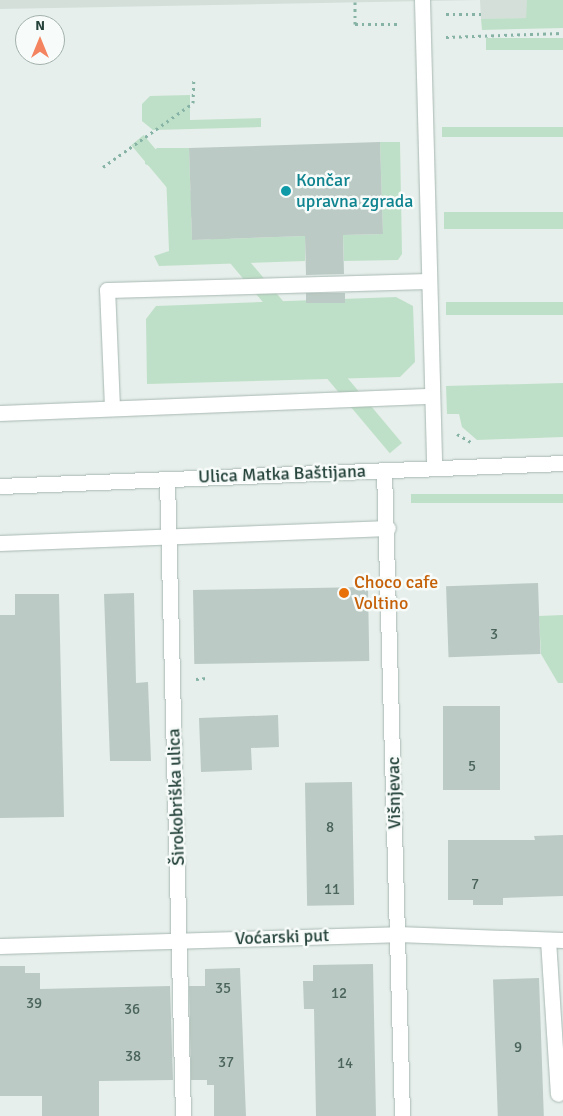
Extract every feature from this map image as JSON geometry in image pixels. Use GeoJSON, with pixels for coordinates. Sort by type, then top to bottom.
{"type":"FeatureCollection","features":[{"type":"Feature","properties":{"kind":"street"},"geometry":{"type":"LineString","coordinates":[[422,0],[434,467]]}},
{"type":"Feature","properties":{"kind":"street"},"geometry":{"type":"LineString","coordinates":[[112,407],[107,290],[429,281]]}},
{"type":"Feature","properties":{"kind":"street"},"geometry":{"type":"LineString","coordinates":[[0,413],[112,407],[431,396]]}},
{"type":"Feature","properties":{"kind":"street","name":"Ulica Matka Baštijana"},"geometry":{"type":"LineString","coordinates":[[0,486],[563,463]]}},
{"type":"Feature","properties":{"kind":"street","name":"Višnjevac"},"geometry":{"type":"LineString","coordinates":[[384,470],[388,528],[402,1116]]}},
{"type":"Feature","properties":{"kind":"street","name":"Širokobriška ulica"},"geometry":{"type":"LineString","coordinates":[[167,479],[181,940],[183,1116]]}},
{"type":"Feature","properties":{"kind":"street"},"geometry":{"type":"LineString","coordinates":[[0,543],[388,528]]}},
{"type":"Feature","properties":{"kind":"street","name":"Voćarski put"},"geometry":{"type":"LineString","coordinates":[[0,946],[397,934],[556,940]]}},
{"type":"Feature","properties":{"kind":"street"},"geometry":{"type":"LineString","coordinates":[[556,940],[558,1094]]}},
{"type":"Feature","properties":{"kind":"path"},"geometry":{"type":"LineString","coordinates":[[355,2],[355,24],[404,24]]}},
{"type":"Feature","properties":{"kind":"path"},"geometry":{"type":"LineString","coordinates":[[445,14],[481,14]]}},
{"type":"Feature","properties":{"kind":"path"},"geometry":{"type":"LineString","coordinates":[[436,37],[563,33]]}},
{"type":"Feature","properties":{"kind":"path"},"geometry":{"type":"LineString","coordinates":[[103,167],[193,103],[194,78]]}},
{"type":"Feature","properties":{"kind":"shaded area"},"geometry":{"type":"Polygon","coordinates":[[[0,0],[480,0],[0,9],[0,0]]]}},
{"type":"Feature","properties":{"kind":"shaded area"},"geometry":{"type":"Polygon","coordinates":[[[480,0],[563,0],[563,18],[481,19],[480,0]]]}},
{"type":"Feature","properties":{"kind":"green space"},"geometry":{"type":"Polygon","coordinates":[[[527,0],[563,0],[563,28],[482,30],[481,19],[526,18],[527,0]]]}},
{"type":"Feature","properties":{"kind":"green space"},"geometry":{"type":"Polygon","coordinates":[[[486,38],[563,38],[563,50],[486,50],[486,38]]]}},
{"type":"Feature","properties":{"kind":"green space"},"geometry":{"type":"Polygon","coordinates":[[[190,95],[190,120],[261,118],[261,127],[153,130],[142,121],[142,104],[150,96],[190,95]]]}},
{"type":"Feature","properties":{"kind":"green space"},"geometry":{"type":"Polygon","coordinates":[[[442,127],[563,127],[563,137],[442,137],[442,127]]]}},
{"type":"Feature","properties":{"kind":"green space"},"geometry":{"type":"Polygon","coordinates":[[[144,135],[402,443],[390,453],[131,145],[144,135]]]}},
{"type":"Feature","properties":{"kind":"green space"},"geometry":{"type":"Polygon","coordinates":[[[380,142],[400,142],[402,254],[398,260],[344,261],[343,235],[383,234],[380,142]]]}},
{"type":"Feature","properties":{"kind":"green space"},"geometry":{"type":"Polygon","coordinates":[[[157,148],[189,148],[192,240],[305,236],[305,261],[159,266],[154,256],[169,251],[166,173],[145,164],[145,158],[157,148]]]}},
{"type":"Feature","properties":{"kind":"green space"},"geometry":{"type":"Polygon","coordinates":[[[444,212],[563,212],[563,229],[444,229],[444,212]]]}},
{"type":"Feature","properties":{"kind":"green space"},"geometry":{"type":"Polygon","coordinates":[[[396,297],[413,306],[415,362],[400,377],[147,384],[146,319],[156,306],[396,297]]]}},
{"type":"Feature","properties":{"kind":"green space"},"geometry":{"type":"Polygon","coordinates":[[[446,302],[563,302],[563,315],[446,315],[446,302]]]}},
{"type":"Feature","properties":{"kind":"green space"},"geometry":{"type":"Polygon","coordinates":[[[563,383],[563,437],[477,440],[462,427],[459,414],[447,414],[446,386],[563,383]]]}},
{"type":"Feature","properties":{"kind":"green space"},"geometry":{"type":"Polygon","coordinates":[[[411,494],[563,494],[563,503],[411,503],[411,494]]]}},
{"type":"Feature","properties":{"kind":"green space"},"geometry":{"type":"Polygon","coordinates":[[[563,615],[563,683],[558,683],[541,654],[539,616],[563,615]]]}},
{"type":"Feature","properties":{"kind":"building","name":"Končar upravna zgrada"},"geometry":{"type":"Polygon","coordinates":[[[380,142],[383,234],[343,235],[344,274],[306,275],[305,236],[192,240],[189,148],[380,142]]]}},
{"type":"Feature","properties":{"kind":"building"},"geometry":{"type":"Polygon","coordinates":[[[306,293],[345,293],[345,303],[306,303],[306,293]]]}},
{"type":"Feature","properties":{"kind":"building"},"geometry":{"type":"Polygon","coordinates":[[[538,583],[540,654],[449,657],[446,586],[538,583]]]}},
{"type":"Feature","properties":{"kind":"building"},"geometry":{"type":"Polygon","coordinates":[[[368,587],[369,661],[194,664],[193,590],[368,587]]]}},
{"type":"Feature","properties":{"kind":"building"},"geometry":{"type":"Polygon","coordinates":[[[134,593],[136,683],[148,682],[151,761],[110,761],[104,594],[134,593]]]}},
{"type":"Feature","properties":{"kind":"building"},"geometry":{"type":"Polygon","coordinates":[[[15,594],[59,594],[64,817],[0,818],[0,615],[15,615],[15,594]]]}},
{"type":"Feature","properties":{"kind":"building"},"geometry":{"type":"Polygon","coordinates":[[[443,706],[500,706],[500,790],[443,790],[443,706]]]}},
{"type":"Feature","properties":{"kind":"building"},"geometry":{"type":"Polygon","coordinates":[[[278,715],[279,747],[251,748],[252,770],[201,772],[199,718],[278,715]]]}},
{"type":"Feature","properties":{"kind":"building"},"geometry":{"type":"Polygon","coordinates":[[[352,782],[354,905],[307,906],[305,783],[352,782]]]}},
{"type":"Feature","properties":{"kind":"building"},"geometry":{"type":"Polygon","coordinates":[[[563,835],[563,896],[503,898],[503,905],[473,905],[473,900],[448,900],[448,840],[535,840],[534,836],[563,835]]]}},
{"type":"Feature","properties":{"kind":"building"},"geometry":{"type":"Polygon","coordinates":[[[373,964],[376,1116],[316,1116],[314,1009],[304,1009],[303,981],[313,981],[313,965],[373,964]]]}},
{"type":"Feature","properties":{"kind":"building"},"geometry":{"type":"Polygon","coordinates":[[[0,966],[25,966],[25,973],[40,973],[40,989],[170,986],[173,1080],[99,1081],[99,1116],[42,1116],[42,1096],[0,1096],[0,966]]]}},
{"type":"Feature","properties":{"kind":"building"},"geometry":{"type":"Polygon","coordinates":[[[240,968],[246,1116],[214,1116],[214,1085],[207,1085],[207,1080],[191,1080],[189,986],[205,986],[205,969],[240,968]]]}},
{"type":"Feature","properties":{"kind":"building"},"geometry":{"type":"Polygon","coordinates":[[[539,978],[544,1116],[498,1116],[493,980],[539,978]]]}},
{"type":"Feature","properties":{"kind":"place","name":"Končar upravna zgrada"},"geometry":{"type":"Point","coordinates":[286,191]}},
{"type":"Feature","properties":{"kind":"place","name":"Choco cafe Voltino"},"geometry":{"type":"Point","coordinates":[344,593]}}]}
